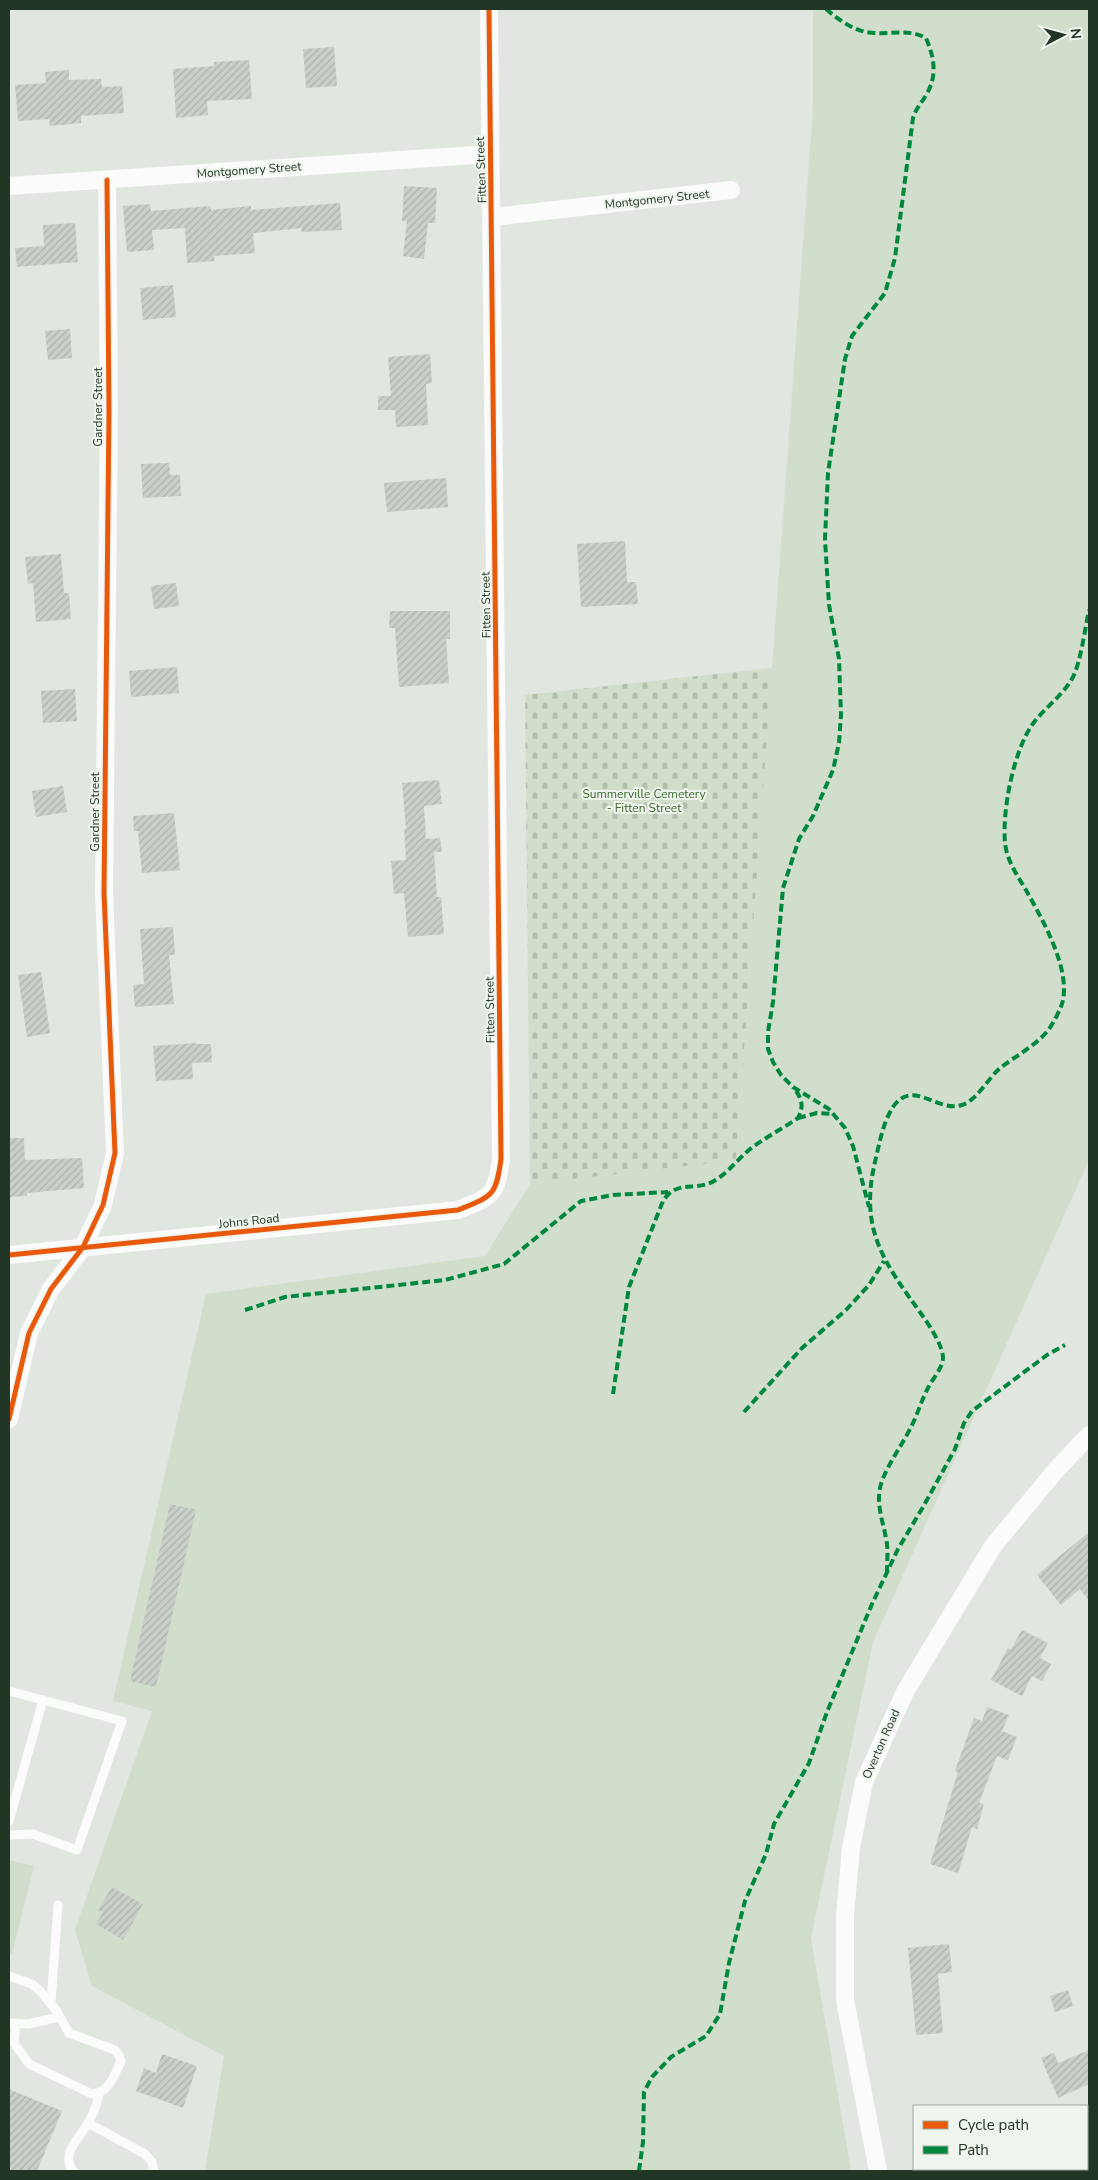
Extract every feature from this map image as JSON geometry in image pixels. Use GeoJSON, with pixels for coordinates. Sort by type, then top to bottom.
{"type":"FeatureCollection","features":[{"type":"Feature","properties":{"kind":"street","name":"Fitten Street"},"geometry":{"type":"LineString","coordinates":[[488,1198],[498,1180],[502,1159],[489,9]]}},
{"type":"Feature","properties":{"kind":"street","name":"Montgomery Street"},"geometry":{"type":"LineString","coordinates":[[9,186],[490,154]]}},
{"type":"Feature","properties":{"kind":"street","name":"Gardner Street"},"geometry":{"type":"LineString","coordinates":[[9,1419],[30,1333],[51,1289],[83,1247],[103,1205],[115,1153],[104,894],[109,411],[107,180]]}},
{"type":"Feature","properties":{"kind":"street","name":"Montgomery Street"},"geometry":{"type":"LineString","coordinates":[[492,217],[731,190]]}},
{"type":"Feature","properties":{"kind":"street","name":"Johns Road"},"geometry":{"type":"LineString","coordinates":[[9,1255],[458,1210],[488,1198]]}},
{"type":"Feature","properties":{"kind":"street","name":"Overton Road"},"geometry":{"type":"LineString","coordinates":[[878,2171],[845,2000],[845,1916],[851,1848],[864,1782],[905,1692],[993,1546],[1057,1469],[1089,1435]]}},
{"type":"Feature","properties":{"kind":"lane"},"geometry":{"type":"LineString","coordinates":[[9,1690],[122,1722],[77,1850],[33,1834],[9,1835]]}},
{"type":"Feature","properties":{"kind":"lane"},"geometry":{"type":"LineString","coordinates":[[9,1822],[43,1700]]}},
{"type":"Feature","properties":{"kind":"lane"},"geometry":{"type":"LineString","coordinates":[[50,2002],[58,1904]]}},
{"type":"Feature","properties":{"kind":"lane"},"geometry":{"type":"LineString","coordinates":[[9,1976],[32,1984],[50,2002],[69,2033],[115,2050],[121,2061],[106,2090],[99,2094],[92,2094],[29,2064],[14,2043],[12,2023],[28,2024],[59,2017]]}},
{"type":"Feature","properties":{"kind":"lane"},"geometry":{"type":"LineString","coordinates":[[73,2171],[68,2165],[71,2147],[88,2122],[99,2094]]}},
{"type":"Feature","properties":{"kind":"lane"},"geometry":{"type":"LineString","coordinates":[[88,2122],[146,2154],[152,2162],[154,2171]]}},
{"type":"Feature","properties":{"kind":"green space"},"geometry":{"type":"Polygon","coordinates":[[[813,9],[1089,9],[1089,1160],[873,1642],[811,1938],[851,2171],[205,2171],[224,2056],[92,1986],[75,1930],[152,1711],[113,1701],[206,1294],[485,1256],[530,1184],[736,1159],[813,107],[813,9]]]}},
{"type":"Feature","properties":{"kind":"green space","name":"Summerville Cemetery - Fitten Street"},"geometry":{"type":"Polygon","coordinates":[[[772,668],[736,1160],[530,1184],[525,695],[772,668]]]}},
{"type":"Feature","properties":{"kind":"green space"},"geometry":{"type":"Polygon","coordinates":[[[9,1860],[34,1866],[12,1954],[9,1953],[9,1860]]]}},
{"type":"Feature","properties":{"kind":"building"},"geometry":{"type":"Polygon","coordinates":[[[334,47],[337,86],[306,88],[303,49],[334,47]]]}},
{"type":"Feature","properties":{"kind":"building"},"geometry":{"type":"Polygon","coordinates":[[[249,60],[252,99],[207,101],[208,115],[176,118],[173,69],[214,66],[214,62],[249,60]]]}},
{"type":"Feature","properties":{"kind":"building"},"geometry":{"type":"Polygon","coordinates":[[[69,70],[69,80],[101,79],[102,87],[122,86],[124,113],[81,116],[81,123],[50,126],[49,119],[18,121],[15,85],[46,83],[45,72],[69,70]]]}},
{"type":"Feature","properties":{"kind":"building"},"geometry":{"type":"Polygon","coordinates":[[[404,186],[437,188],[435,223],[428,223],[424,259],[403,256],[407,221],[402,221],[404,186]]]}},
{"type":"Feature","properties":{"kind":"building"},"geometry":{"type":"Polygon","coordinates":[[[340,203],[342,230],[302,232],[301,228],[253,233],[255,253],[214,256],[215,261],[187,263],[185,228],[152,230],[154,250],[127,252],[123,206],[150,204],[151,211],[210,206],[211,210],[251,206],[251,210],[340,203]]]}},
{"type":"Feature","properties":{"kind":"building"},"geometry":{"type":"Polygon","coordinates":[[[75,223],[78,262],[17,267],[15,248],[44,246],[43,225],[75,223]]]}},
{"type":"Feature","properties":{"kind":"building"},"geometry":{"type":"Polygon","coordinates":[[[173,285],[176,317],[143,320],[140,288],[173,285]]]}},
{"type":"Feature","properties":{"kind":"building"},"geometry":{"type":"Polygon","coordinates":[[[70,329],[72,358],[48,360],[45,331],[70,329]]]}},
{"type":"Feature","properties":{"kind":"building"},"geometry":{"type":"Polygon","coordinates":[[[430,354],[432,383],[426,384],[428,425],[396,427],[395,410],[378,410],[378,396],[391,396],[388,357],[430,354]]]}},
{"type":"Feature","properties":{"kind":"building"},"geometry":{"type":"Polygon","coordinates":[[[169,463],[170,475],[180,475],[181,496],[143,498],[141,464],[169,463]]]}},
{"type":"Feature","properties":{"kind":"building"},"geometry":{"type":"Polygon","coordinates":[[[446,478],[448,507],[387,512],[384,483],[446,478]]]}},
{"type":"Feature","properties":{"kind":"building"},"geometry":{"type":"Polygon","coordinates":[[[625,541],[627,582],[636,582],[638,604],[581,607],[577,544],[625,541]]]}},
{"type":"Feature","properties":{"kind":"building"},"geometry":{"type":"Polygon","coordinates":[[[61,554],[64,593],[69,593],[71,619],[36,622],[33,583],[28,584],[25,557],[61,554]]]}},
{"type":"Feature","properties":{"kind":"building"},"geometry":{"type":"Polygon","coordinates":[[[176,583],[179,606],[154,609],[151,586],[176,583]]]}},
{"type":"Feature","properties":{"kind":"building"},"geometry":{"type":"Polygon","coordinates":[[[390,611],[450,611],[450,639],[446,639],[449,683],[399,687],[395,628],[389,628],[390,611]]]}},
{"type":"Feature","properties":{"kind":"building"},"geometry":{"type":"Polygon","coordinates":[[[177,667],[179,693],[131,697],[129,671],[177,667]]]}},
{"type":"Feature","properties":{"kind":"building"},"geometry":{"type":"Polygon","coordinates":[[[75,689],[77,721],[43,723],[41,691],[75,689]]]}},
{"type":"Feature","properties":{"kind":"building"},"geometry":{"type":"Polygon","coordinates":[[[439,780],[442,804],[424,806],[426,839],[440,838],[442,852],[434,852],[437,897],[441,897],[444,934],[408,937],[404,893],[394,894],[391,861],[406,860],[404,829],[406,829],[402,783],[439,780]]]}},
{"type":"Feature","properties":{"kind":"building"},"geometry":{"type":"Polygon","coordinates":[[[63,786],[67,812],[36,817],[32,791],[63,786]]]}},
{"type":"Feature","properties":{"kind":"building"},"geometry":{"type":"Polygon","coordinates":[[[174,813],[180,870],[142,873],[138,831],[134,831],[133,816],[174,813]]]}},
{"type":"Feature","properties":{"kind":"building"},"geometry":{"type":"Polygon","coordinates":[[[173,927],[175,955],[169,955],[174,1004],[135,1007],[133,985],[144,984],[140,929],[173,927]]]}},
{"type":"Feature","properties":{"kind":"building"},"geometry":{"type":"Polygon","coordinates":[[[41,972],[50,1033],[27,1037],[18,975],[41,972]]]}},
{"type":"Feature","properties":{"kind":"building"},"geometry":{"type":"Polygon","coordinates":[[[196,1043],[211,1044],[212,1062],[192,1063],[193,1079],[156,1081],[153,1046],[196,1043]]]}},
{"type":"Feature","properties":{"kind":"building"},"geometry":{"type":"Polygon","coordinates":[[[9,1138],[24,1138],[25,1160],[82,1158],[84,1188],[27,1193],[27,1196],[9,1197],[9,1138]]]}},
{"type":"Feature","properties":{"kind":"building"},"geometry":{"type":"Polygon","coordinates":[[[170,1504],[196,1510],[156,1687],[130,1681],[170,1504]]]}},
{"type":"Feature","properties":{"kind":"building"},"geometry":{"type":"Polygon","coordinates":[[[1089,1532],[1089,1601],[1080,1589],[1061,1605],[1037,1575],[1089,1532]]]}},
{"type":"Feature","properties":{"kind":"building"},"geometry":{"type":"Polygon","coordinates":[[[1022,1630],[1048,1643],[1040,1658],[1051,1664],[1042,1681],[1032,1676],[1022,1696],[991,1680],[1008,1648],[1011,1649],[1022,1630]]]}},
{"type":"Feature","properties":{"kind":"building"},"geometry":{"type":"Polygon","coordinates":[[[987,1707],[1009,1715],[1002,1731],[1017,1737],[1008,1760],[997,1756],[979,1803],[984,1804],[977,1829],[972,1827],[958,1873],[930,1864],[958,1772],[955,1771],[974,1718],[982,1721],[987,1707]]]}},
{"type":"Feature","properties":{"kind":"building"},"geometry":{"type":"Polygon","coordinates":[[[112,1887],[143,1904],[123,1940],[96,1924],[103,1912],[98,1910],[112,1887]]]}},
{"type":"Feature","properties":{"kind":"building"},"geometry":{"type":"Polygon","coordinates":[[[949,1944],[952,1972],[938,1974],[943,2033],[916,2035],[908,1948],[949,1944]]]}},
{"type":"Feature","properties":{"kind":"building"},"geometry":{"type":"Polygon","coordinates":[[[1068,1990],[1073,2006],[1055,2012],[1050,1996],[1068,1990]]]}},
{"type":"Feature","properties":{"kind":"building"},"geometry":{"type":"Polygon","coordinates":[[[1089,2050],[1089,2084],[1058,2098],[1041,2058],[1054,2053],[1058,2063],[1089,2050]]]}},
{"type":"Feature","properties":{"kind":"building"},"geometry":{"type":"Polygon","coordinates":[[[162,2054],[197,2066],[183,2108],[136,2091],[144,2068],[156,2073],[162,2054]]]}},
{"type":"Feature","properties":{"kind":"building"},"geometry":{"type":"Polygon","coordinates":[[[9,2089],[62,2111],[37,2171],[9,2171],[9,2089]]]}},
{"type":"Feature","properties":{"kind":"marked path"},"geometry":{"type":"LineString","coordinates":[[826,9],[855,29],[875,33],[908,33],[926,38],[934,66],[930,88],[913,118],[895,258],[885,293],[852,336],[845,359],[828,473],[825,539],[829,605],[839,659],[841,715],[839,743],[833,770],[813,816],[799,839],[783,888],[773,1002],[768,1032],[768,1049],[781,1075],[793,1087],[829,1109],[845,1128],[853,1146],[869,1207]]}},
{"type":"Feature","properties":{"kind":"marked path"},"geometry":{"type":"LineString","coordinates":[[887,1573],[887,1544],[879,1505],[882,1481],[914,1420],[930,1384],[940,1369],[943,1357],[935,1335],[896,1278],[878,1244],[870,1207],[875,1162],[887,1120],[893,1107],[901,1099],[917,1096],[943,1105],[962,1105],[972,1099],[999,1069],[1032,1046],[1044,1035],[1053,1023],[1062,1004],[1064,991],[1063,976],[1059,961],[1040,915],[1008,856],[1005,843],[1005,814],[1011,779],[1021,746],[1035,721],[1065,689],[1073,677],[1081,654],[1089,610]]}},
{"type":"Feature","properties":{"kind":"marked path"},"geometry":{"type":"LineString","coordinates":[[613,1394],[629,1287],[663,1201],[674,1190],[700,1186],[714,1181],[755,1146],[798,1118],[801,1103],[795,1089]]}},
{"type":"Feature","properties":{"kind":"marked path"},"geometry":{"type":"LineString","coordinates":[[798,1118],[817,1113],[833,1114]]}},
{"type":"Feature","properties":{"kind":"marked path"},"geometry":{"type":"LineString","coordinates":[[245,1310],[285,1297],[445,1280],[504,1264],[581,1201],[613,1195],[668,1192]]}},
{"type":"Feature","properties":{"kind":"marked path"},"geometry":{"type":"LineString","coordinates":[[744,1412],[802,1348],[846,1310],[869,1285],[884,1261]]}},
{"type":"Feature","properties":{"kind":"marked path"},"geometry":{"type":"LineString","coordinates":[[639,2171],[643,2142],[644,2092],[652,2077],[671,2057],[706,2036],[720,2014],[729,1963],[745,1901],[766,1854],[774,1824],[809,1763],[827,1712],[872,1604],[898,1549],[955,1449],[964,1423],[972,1411],[1047,1355],[1065,1345]]}},
{"type":"Feature","properties":{"kind":"cycle path"},"geometry":{"type":"LineString","coordinates":[[9,1255],[458,1210],[485,1198],[490,1194],[497,1181],[501,1159],[489,9]]}},
{"type":"Feature","properties":{"kind":"cycle path"},"geometry":{"type":"LineString","coordinates":[[9,1419],[29,1333],[51,1289],[83,1247],[103,1205],[115,1153],[104,893],[109,411],[107,180]]}}]}
